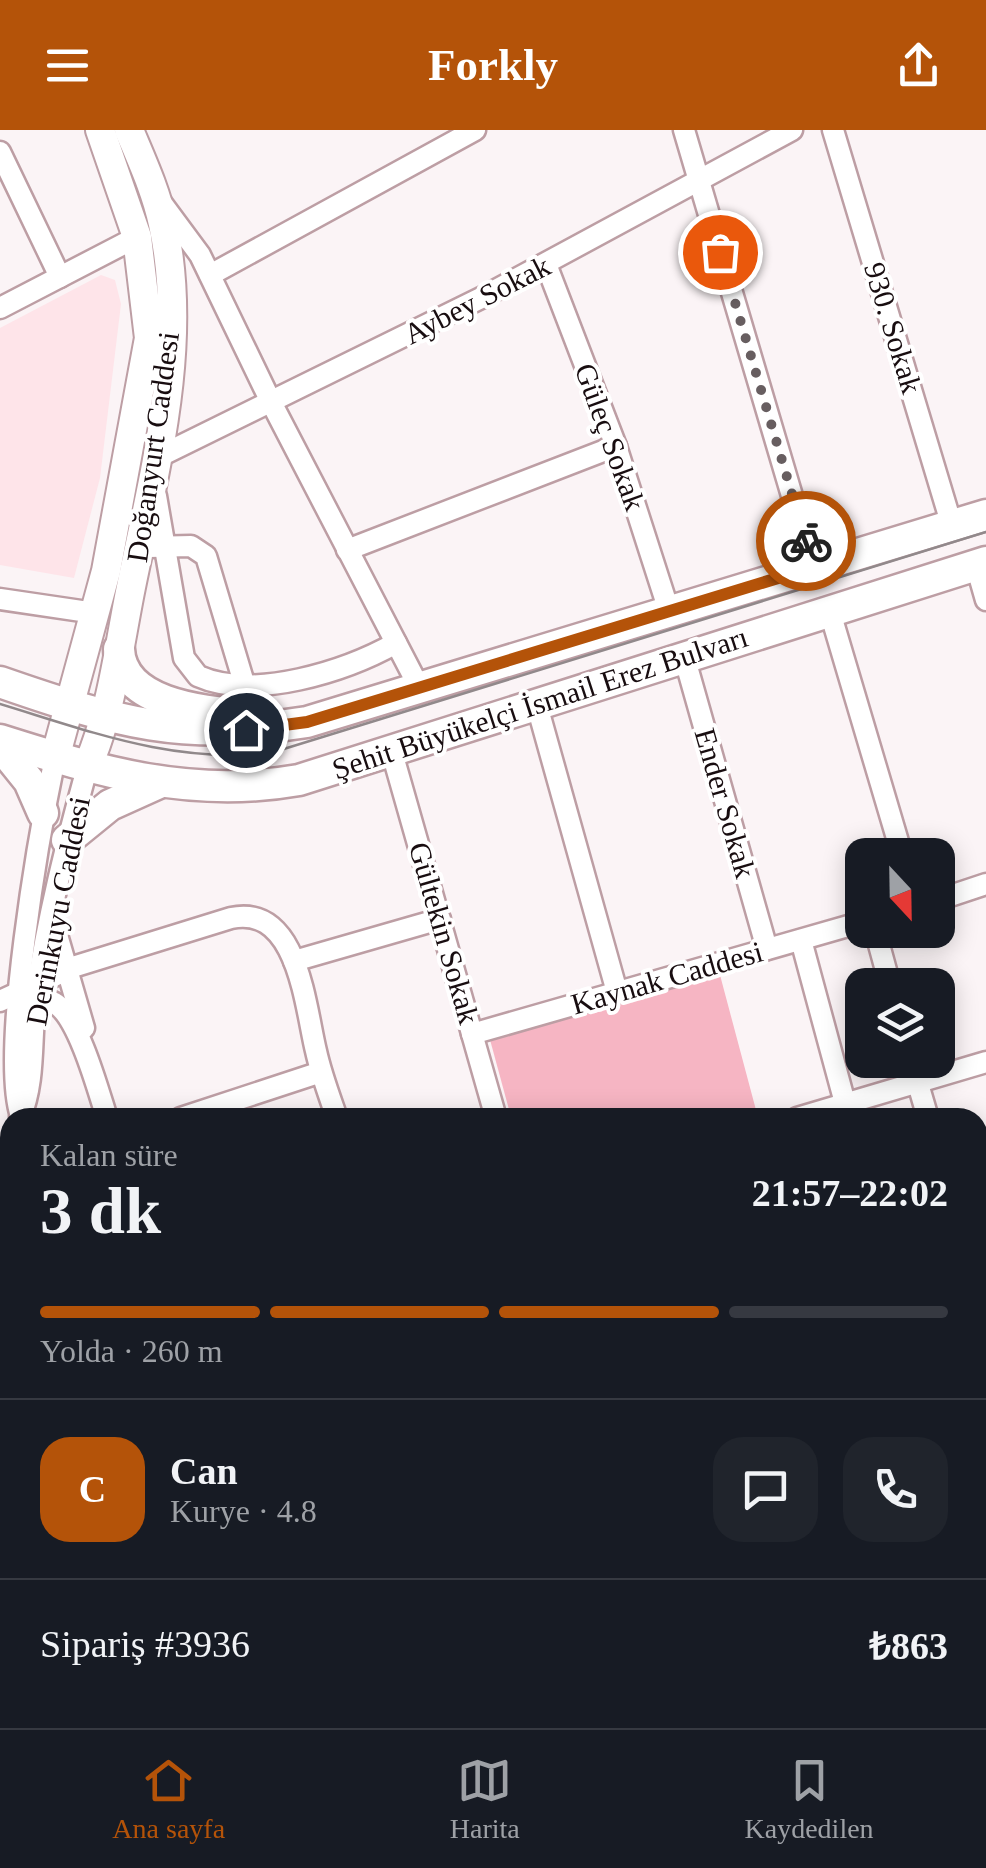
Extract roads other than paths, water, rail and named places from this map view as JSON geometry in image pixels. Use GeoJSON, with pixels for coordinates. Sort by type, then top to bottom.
{"type":"FeatureCollection","features":[{"type":"Feature","properties":{"kind":"main road","name":"Şehit Büyükelçi İsmail Erez Bulvarı"},"geometry":{"type":"LineString","coordinates":[[0,682],[71,707],[180,732],[307,722],[986,515]]}},
{"type":"Feature","properties":{"kind":"main road","name":"Şehit Büyükelçi İsmail Erez Bulvarı"},"geometry":{"type":"LineString","coordinates":[[0,743],[161,782],[216,789],[269,785],[981,564]]}},
{"type":"Feature","properties":{"kind":"main road"},"geometry":{"type":"LineString","coordinates":[[118,649],[124,673],[140,690],[209,711],[307,722]]}},
{"type":"Feature","properties":{"kind":"main road"},"geometry":{"type":"LineString","coordinates":[[0,743],[29,781],[43,813]]}},
{"type":"Feature","properties":{"kind":"main road"},"geometry":{"type":"LineString","coordinates":[[67,840],[110,805],[161,782]]}},
{"type":"Feature","properties":{"kind":"street","name":"Doğanyurt Caddesi"},"geometry":{"type":"LineString","coordinates":[[55,758],[120,506],[149,338],[136,237],[100,130]]}},
{"type":"Feature","properties":{"kind":"street","name":"Doğanyurt Caddesi"},"geometry":{"type":"LineString","coordinates":[[88,765],[104,716],[118,649],[151,547],[154,466],[168,385],[172,308],[168,252],[156,196],[130,130]]}},
{"type":"Feature","properties":{"kind":"street"},"geometry":{"type":"LineString","coordinates":[[210,275],[475,130]]}},
{"type":"Feature","properties":{"kind":"street"},"geometry":{"type":"LineString","coordinates":[[684,130],[814,567]]}},
{"type":"Feature","properties":{"kind":"street","name":"Aybey Sokak"},"geometry":{"type":"LineString","coordinates":[[154,466],[271,402],[546,264],[792,130]]}},
{"type":"Feature","properties":{"kind":"street","name":"930. Sokak"},"geometry":{"type":"LineString","coordinates":[[833,130],[952,526]]}},
{"type":"Feature","properties":{"kind":"street"},"geometry":{"type":"LineString","coordinates":[[0,152],[60,277]]}},
{"type":"Feature","properties":{"kind":"street"},"geometry":{"type":"LineString","coordinates":[[156,196],[200,255],[271,402],[419,687]]}},
{"type":"Feature","properties":{"kind":"street"},"geometry":{"type":"LineString","coordinates":[[0,308],[136,237]]}},
{"type":"Feature","properties":{"kind":"street","name":"Güleç Sokak"},"geometry":{"type":"LineString","coordinates":[[546,264],[616,446],[668,611]]}},
{"type":"Feature","properties":{"kind":"street"},"geometry":{"type":"LineString","coordinates":[[348,550],[616,446]]}},
{"type":"Feature","properties":{"kind":"street"},"geometry":{"type":"LineString","coordinates":[[244,682],[206,556],[191,546],[151,547],[187,665],[205,679],[244,682],[315,676],[396,643]]}},
{"type":"Feature","properties":{"kind":"street"},"geometry":{"type":"LineString","coordinates":[[981,564],[986,600]]}},
{"type":"Feature","properties":{"kind":"street"},"geometry":{"type":"LineString","coordinates":[[0,598],[95,613]]}},
{"type":"Feature","properties":{"kind":"street"},"geometry":{"type":"LineString","coordinates":[[830,612],[897,838]]}},
{"type":"Feature","properties":{"kind":"street","name":"Ender Sokak"},"geometry":{"type":"LineString","coordinates":[[684,656],[767,950]]}},
{"type":"Feature","properties":{"kind":"street"},"geometry":{"type":"LineString","coordinates":[[536,702],[617,992]]}},
{"type":"Feature","properties":{"kind":"street","name":"Gültekin Sokak"},"geometry":{"type":"LineString","coordinates":[[391,750],[493,1108]]}},
{"type":"Feature","properties":{"kind":"street","name":"Derinkuyu Caddesi"},"geometry":{"type":"LineString","coordinates":[[17,1108],[23,994],[43,813],[55,758]]}},
{"type":"Feature","properties":{"kind":"street","name":"Derinkuyu Caddesi"},"geometry":{"type":"LineString","coordinates":[[23,994],[52,916],[67,840],[88,765]]}},
{"type":"Feature","properties":{"kind":"street"},"geometry":{"type":"LineString","coordinates":[[955,894],[986,884]]}},
{"type":"Feature","properties":{"kind":"street"},"geometry":{"type":"LineString","coordinates":[[52,916],[88,1041],[86,1054]]}},
{"type":"Feature","properties":{"kind":"street"},"geometry":{"type":"LineString","coordinates":[[23,994],[66,973],[230,918],[262,919],[276,932],[294,961],[334,1108]]}},
{"type":"Feature","properties":{"kind":"street"},"geometry":{"type":"LineString","coordinates":[[294,961],[440,919]]}},
{"type":"Feature","properties":{"kind":"street","name":"Kaynak Caddesi"},"geometry":{"type":"LineString","coordinates":[[472,1034],[845,927]]}},
{"type":"Feature","properties":{"kind":"street"},"geometry":{"type":"LineString","coordinates":[[801,940],[845,1103]]}},
{"type":"Feature","properties":{"kind":"street"},"geometry":{"type":"LineString","coordinates":[[23,994],[62,1008],[86,1054],[104,1108]]}},
{"type":"Feature","properties":{"kind":"street"},"geometry":{"type":"LineString","coordinates":[[829,1108],[986,1062]]}},
{"type":"Feature","properties":{"kind":"street"},"geometry":{"type":"LineString","coordinates":[[212,1108],[321,1072]]}},
{"type":"Feature","properties":{"kind":"street"},"geometry":{"type":"LineString","coordinates":[[917,1078],[925,1108]]}},
{"type":"Feature","properties":{"kind":"tram line"},"geometry":{"type":"LineString","coordinates":[[0,704],[102,735],[169,750],[238,755],[274,752],[986,532]]}}]}
